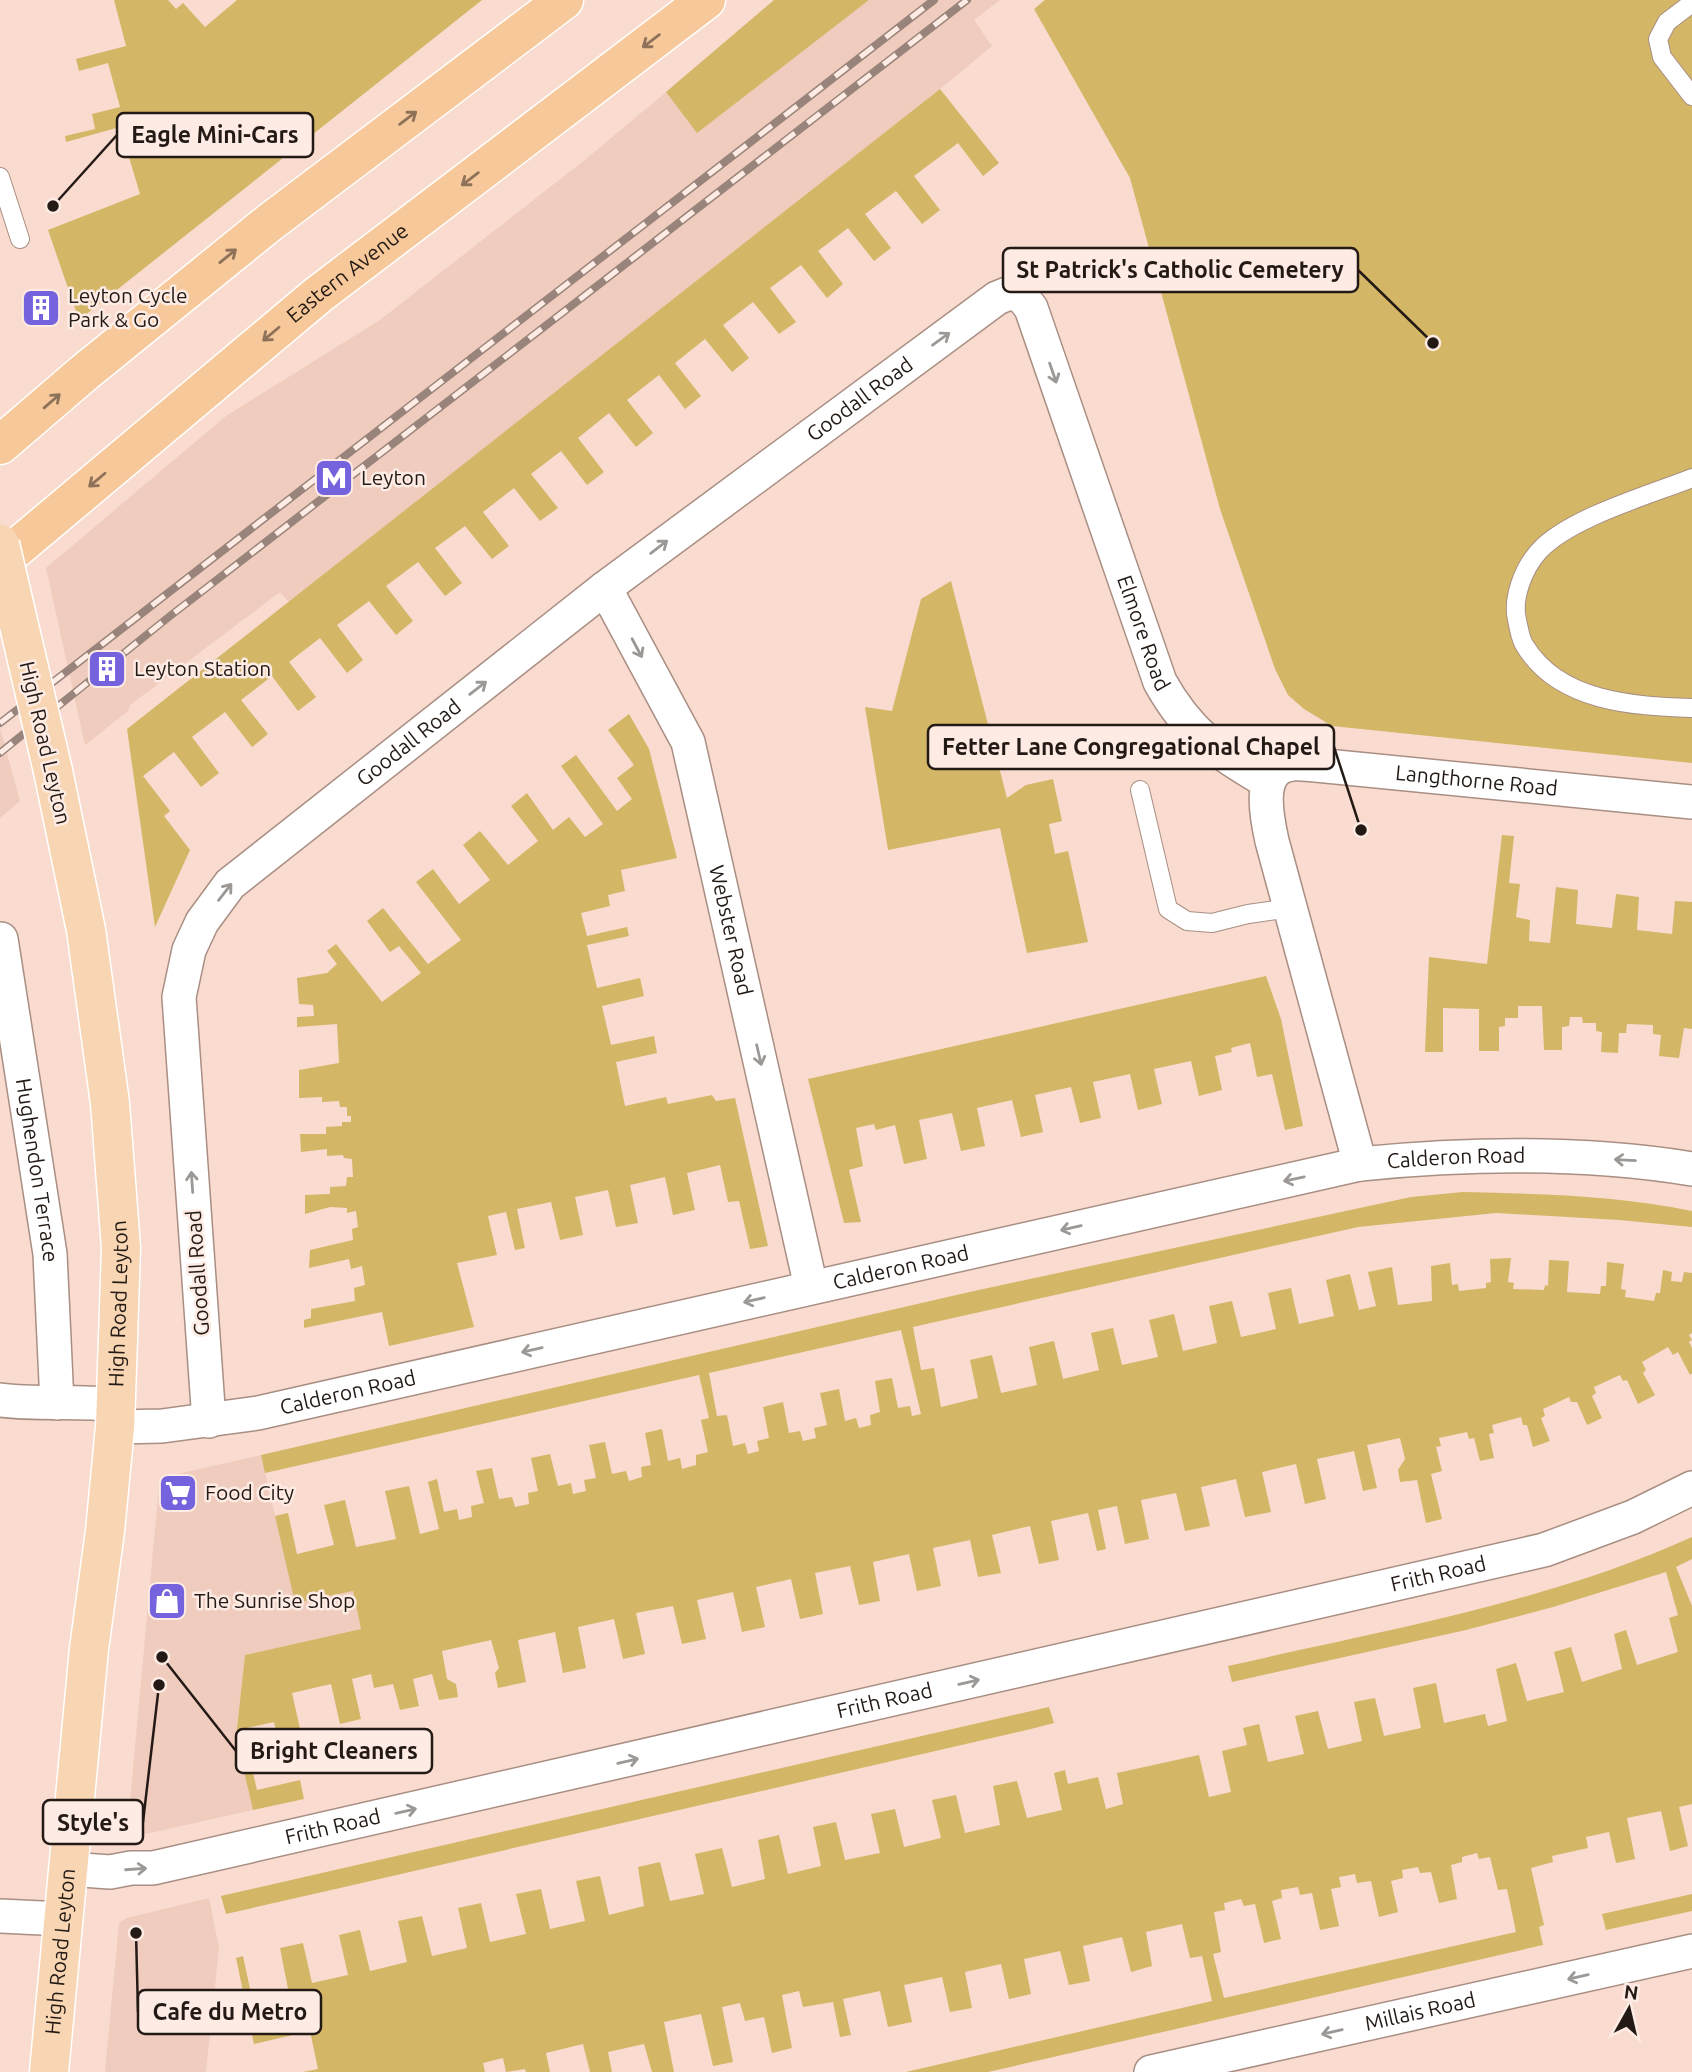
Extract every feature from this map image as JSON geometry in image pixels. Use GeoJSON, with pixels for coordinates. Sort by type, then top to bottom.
{"type":"FeatureCollection","features":[{"type":"Feature","properties":{"kind":"highway"},"geometry":{"type":"LineString","coordinates":[[0,445],[85,372],[269,223],[564,0]]}},
{"type":"Feature","properties":{"kind":"highway","name":"Eastern Avenue"},"geometry":{"type":"LineString","coordinates":[[0,562],[317,295],[706,0]]}},
{"type":"Feature","properties":{"kind":"main road","name":"High Road Leyton"},"geometry":{"type":"LineString","coordinates":[[0,544],[53,771],[86,930],[110,1103],[121,1248],[116,1416],[105,1531],[89,1649],[49,2072]]}},
{"type":"Feature","properties":{"kind":"street","name":"Goodall Road"},"geometry":{"type":"LineString","coordinates":[[209,1421],[179,997],[190,950],[202,922],[230,884],[605,588],[997,298],[1007,294],[1020,295],[1031,308]]}},
{"type":"Feature","properties":{"kind":"street","name":"Elmore Road"},"geometry":{"type":"LineString","coordinates":[[1031,308],[1160,682],[1177,712],[1202,738],[1230,760],[1268,782]]}},
{"type":"Feature","properties":{"kind":"street","name":"Webster Road"},"geometry":{"type":"LineString","coordinates":[[605,588],[688,742],[811,1287]]}},
{"type":"Feature","properties":{"kind":"street","name":"Langthorne Road"},"geometry":{"type":"LineString","coordinates":[[1268,782],[1275,773],[1290,764],[1692,802]]}},
{"type":"Feature","properties":{"kind":"street"},"geometry":{"type":"LineString","coordinates":[[1268,782],[1265,797],[1268,822],[1360,1164]]}},
{"type":"Feature","properties":{"kind":"street","name":"Hughendon Terrace"},"geometry":{"type":"LineString","coordinates":[[1,939],[50,1254],[57,1403]]}},
{"type":"Feature","properties":{"kind":"street","name":"Calderon Road"},"geometry":{"type":"LineString","coordinates":[[0,1400],[57,1403],[87,1401],[116,1416],[162,1426],[258,1413],[1360,1164],[1447,1156],[1528,1155],[1640,1161],[1692,1169]]}},
{"type":"Feature","properties":{"kind":"street","name":"Frith Road"},"geometry":{"type":"LineString","coordinates":[[68,1869],[110,1872],[153,1868],[1530,1553],[1633,1517],[1692,1488]]}},
{"type":"Feature","properties":{"kind":"street"},"geometry":{"type":"LineString","coordinates":[[0,1916],[63,1919]]}},
{"type":"Feature","properties":{"kind":"street","name":"Millais Road"},"geometry":{"type":"LineString","coordinates":[[1150,2072],[1692,1951]]}},
{"type":"Feature","properties":{"kind":"lane"},"geometry":{"type":"LineString","coordinates":[[1692,3],[1667,22],[1658,39],[1662,57],[1692,96]]}},
{"type":"Feature","properties":{"kind":"lane"},"geometry":{"type":"LineString","coordinates":[[0,177],[20,239]]}},
{"type":"Feature","properties":{"kind":"lane"},"geometry":{"type":"LineString","coordinates":[[1692,478],[1606,511],[1567,530],[1539,551],[1520,582],[1515,612],[1523,644],[1543,669],[1574,691],[1618,701],[1692,708]]}},
{"type":"Feature","properties":{"kind":"lane"},"geometry":{"type":"LineString","coordinates":[[1140,790],[1168,909],[1187,920],[1212,923],[1290,908]]}},
{"type":"Feature","properties":{"kind":"shaded area"},"geometry":{"type":"Polygon","coordinates":[[[114,0],[168,0],[176,9],[183,3],[205,27],[237,0],[482,0],[79,320],[48,230],[140,194],[120,127],[66,142],[65,136],[95,129],[92,114],[120,107],[108,63],[79,71],[76,59],[126,46],[114,0]]]}},
{"type":"Feature","properties":{"kind":"shaded area"},"geometry":{"type":"Polygon","coordinates":[[[774,0],[869,0],[697,133],[666,92],[774,0]]]}},
{"type":"Feature","properties":{"kind":"shaded area"},"geometry":{"type":"Polygon","coordinates":[[[869,0],[1000,0],[974,20],[992,46],[289,602],[280,592],[130,705],[128,711],[85,745],[46,568],[226,416],[380,320],[581,163],[666,92],[697,132],[869,0]]]}},
{"type":"Feature","properties":{"kind":"shaded area"},"geometry":{"type":"Polygon","coordinates":[[[1045,0],[1692,0],[1692,763],[1332,726],[1304,709],[1288,695],[1275,669],[1220,509],[1130,178],[1034,9],[1045,0]]]}},
{"type":"Feature","properties":{"kind":"shaded area"},"geometry":{"type":"Polygon","coordinates":[[[940,89],[999,163],[983,176],[958,143],[914,176],[940,210],[922,224],[896,191],[865,214],[891,248],[874,261],[848,228],[818,251],[843,284],[827,298],[801,265],[770,288],[796,322],[779,334],[753,302],[723,325],[749,358],[732,372],[705,339],[675,363],[701,396],[685,409],[659,375],[627,400],[653,433],[636,447],[609,413],[578,438],[604,472],[587,485],[561,451],[531,474],[558,508],[540,521],[514,488],[483,512],[509,546],[492,559],[465,526],[435,548],[462,583],[445,596],[418,562],[386,586],[413,621],[396,635],[369,601],[337,625],[363,660],[347,673],[320,638],[289,662],[316,697],[298,711],[272,676],[241,700],[268,734],[252,747],[225,712],[192,737],[219,773],[201,787],[174,752],[143,776],[170,811],[164,816],[190,850],[155,927],[127,729],[940,89]]]}},
{"type":"Feature","properties":{"kind":"shaded area"},"geometry":{"type":"Polygon","coordinates":[[[951,581],[1007,798],[1026,785],[1053,779],[1062,821],[1049,824],[1055,854],[1068,851],[1088,942],[1027,953],[1000,828],[888,850],[865,707],[892,711],[921,599],[951,581]]]}},
{"type":"Feature","properties":{"kind":"shaded area"},"geometry":{"type":"Polygon","coordinates":[[[629,714],[649,749],[677,858],[621,870],[625,891],[608,895],[610,906],[581,913],[587,936],[627,927],[629,936],[587,945],[597,988],[640,978],[644,996],[602,1006],[611,1045],[654,1036],[657,1053],[616,1062],[625,1106],[666,1097],[668,1104],[712,1095],[716,1101],[735,1098],[768,1246],[750,1249],[739,1201],[728,1202],[720,1165],[687,1173],[695,1210],[673,1215],[665,1177],[630,1185],[638,1223],[616,1227],[608,1190],[575,1197],[583,1235],[560,1240],[551,1202],[517,1209],[525,1248],[515,1250],[506,1212],[488,1216],[497,1255],[457,1263],[474,1327],[389,1346],[382,1312],[304,1328],[304,1320],[311,1318],[311,1309],[355,1301],[354,1288],[365,1285],[362,1266],[351,1269],[349,1259],[309,1268],[310,1250],[353,1240],[352,1229],[358,1227],[356,1211],[347,1213],[347,1208],[330,1207],[305,1214],[305,1195],[330,1194],[330,1187],[346,1186],[347,1177],[353,1177],[352,1159],[344,1158],[343,1155],[327,1156],[327,1149],[301,1152],[300,1134],[326,1134],[326,1127],[342,1126],[342,1122],[351,1122],[351,1116],[347,1116],[347,1107],[340,1107],[339,1101],[322,1102],[322,1097],[299,1098],[299,1070],[339,1063],[337,1024],[297,1027],[297,1017],[314,1016],[313,1005],[299,1004],[297,978],[327,973],[337,964],[327,951],[336,944],[382,1002],[421,973],[399,946],[390,952],[367,921],[383,908],[428,964],[461,940],[416,882],[433,869],[459,904],[490,880],[463,845],[480,831],[508,865],[538,841],[511,806],[527,793],[553,830],[569,817],[585,837],[603,824],[561,766],[576,755],[617,811],[632,799],[617,778],[634,765],[608,730],[629,714]]]}},
{"type":"Feature","properties":{"kind":"shaded area"},"geometry":{"type":"Polygon","coordinates":[[[0,728],[20,801],[0,818],[0,728]]]}},
{"type":"Feature","properties":{"kind":"shaded area"},"geometry":{"type":"Polygon","coordinates":[[[1502,835],[1514,836],[1509,883],[1520,884],[1516,917],[1530,920],[1529,941],[1550,943],[1556,887],[1578,890],[1576,924],[1612,928],[1616,894],[1639,897],[1637,930],[1672,934],[1675,901],[1692,902],[1692,1029],[1684,1028],[1679,1058],[1659,1056],[1661,1035],[1653,1034],[1653,1025],[1627,1024],[1626,1033],[1619,1033],[1618,1053],[1601,1052],[1602,1032],[1596,1031],[1596,1023],[1583,1023],[1582,1017],[1570,1017],[1569,1026],[1562,1027],[1562,1050],[1544,1050],[1542,1006],[1518,1006],[1518,1018],[1505,1018],[1505,1026],[1499,1027],[1499,1051],[1479,1051],[1479,1009],[1443,1008],[1443,1052],[1425,1052],[1429,957],[1487,964],[1502,835]]]}},
{"type":"Feature","properties":{"kind":"shaded area"},"geometry":{"type":"Polygon","coordinates":[[[1266,976],[1281,1019],[1303,1126],[1285,1130],[1272,1074],[1257,1077],[1250,1043],[1231,1048],[1232,1052],[1215,1056],[1222,1090],[1199,1096],[1191,1061],[1154,1069],[1162,1104],[1138,1110],[1130,1074],[1093,1082],[1101,1118],[1080,1123],[1071,1087],[1035,1095],[1043,1132],[1021,1137],[1012,1100],[977,1108],[985,1146],[961,1151],[952,1113],[919,1120],[927,1159],[904,1164],[895,1125],[876,1130],[874,1124],[856,1128],[863,1166],[849,1170],[861,1222],[844,1223],[808,1079],[1266,976]]]}},
{"type":"Feature","properties":{"kind":"shaded area"},"geometry":{"type":"Polygon","coordinates":[[[1463,1192],[1606,1198],[1692,1211],[1692,1227],[1496,1213],[1358,1227],[913,1327],[921,1370],[934,1368],[941,1407],[978,1398],[970,1360],[992,1355],[1001,1393],[1037,1385],[1029,1347],[1054,1341],[1063,1379],[1099,1370],[1091,1333],[1113,1328],[1122,1365],[1158,1357],[1149,1320],[1174,1314],[1183,1351],[1217,1343],[1209,1306],[1232,1301],[1241,1337],[1276,1329],[1268,1293],[1291,1288],[1299,1324],[1334,1316],[1326,1280],[1350,1274],[1359,1310],[1376,1306],[1368,1272],[1392,1267],[1398,1305],[1432,1301],[1431,1266],[1450,1263],[1452,1285],[1458,1284],[1459,1291],[1486,1288],[1486,1283],[1491,1282],[1490,1259],[1511,1258],[1508,1282],[1514,1283],[1513,1289],[1544,1290],[1545,1285],[1548,1286],[1549,1260],[1569,1261],[1567,1292],[1600,1294],[1601,1286],[1606,1286],[1607,1262],[1624,1264],[1621,1289],[1626,1290],[1625,1297],[1654,1301],[1656,1293],[1660,1293],[1663,1270],[1672,1272],[1671,1281],[1682,1282],[1684,1272],[1692,1273],[1692,1333],[1689,1335],[1692,1340],[1689,1342],[1692,1348],[1692,1373],[1690,1375],[1678,1352],[1673,1355],[1668,1347],[1642,1362],[1646,1370],[1643,1373],[1655,1395],[1638,1404],[1627,1380],[1623,1381],[1620,1375],[1594,1387],[1596,1393],[1592,1396],[1602,1418],[1587,1425],[1577,1402],[1571,1402],[1569,1397],[1543,1409],[1545,1416],[1541,1418],[1550,1441],[1533,1447],[1527,1425],[1523,1425],[1521,1417],[1492,1425],[1494,1433],[1489,1434],[1494,1458],[1480,1461],[1474,1438],[1469,1439],[1467,1432],[1439,1438],[1441,1446],[1436,1447],[1442,1471],[1431,1474],[1442,1519],[1426,1523],[1417,1480],[1400,1482],[1398,1470],[1405,1459],[1400,1438],[1367,1445],[1377,1488],[1363,1491],[1354,1451],[1317,1459],[1326,1499],[1305,1504],[1296,1464],[1262,1472],[1271,1512],[1245,1517],[1236,1479],[1201,1487],[1210,1526],[1185,1531],[1176,1493],[1141,1500],[1149,1539],[1125,1544],[1117,1506],[1098,1510],[1106,1549],[1097,1551],[1088,1513],[1051,1521],[1059,1560],[1039,1564],[1030,1526],[992,1535],[1001,1573],[978,1577],[970,1540],[933,1548],[941,1586],[917,1591],[909,1554],[873,1562],[880,1601],[859,1605],[850,1566],[815,1573],[823,1614],[800,1619],[791,1579],[756,1587],[765,1627],[742,1632],[733,1592],[697,1600],[706,1639],[682,1644],[673,1606],[636,1613],[645,1654],[623,1659],[614,1619],[578,1627],[586,1668],[563,1673],[555,1632],[518,1640],[526,1682],[498,1688],[495,1673],[499,1668],[491,1640],[442,1651],[447,1679],[456,1684],[458,1697],[439,1700],[432,1674],[413,1679],[419,1706],[400,1710],[393,1684],[374,1688],[371,1674],[352,1679],[361,1719],[340,1724],[331,1684],[292,1693],[301,1733],[278,1739],[274,1722],[247,1728],[250,1746],[247,1747],[257,1790],[300,1780],[304,1799],[253,1810],[236,1737],[245,1655],[361,1629],[353,1591],[295,1603],[275,1516],[288,1513],[297,1554],[334,1545],[324,1505],[345,1500],[356,1547],[396,1539],[385,1491],[409,1486],[420,1534],[439,1529],[428,1482],[437,1479],[444,1512],[457,1509],[459,1520],[472,1517],[471,1506],[484,1503],[476,1471],[492,1468],[499,1499],[512,1497],[515,1507],[529,1504],[528,1493],[538,1491],[531,1458],[550,1454],[558,1486],[571,1483],[573,1494],[586,1491],[584,1480],[596,1478],[589,1445],[605,1442],[612,1474],[626,1471],[629,1481],[642,1477],[641,1467],[651,1465],[645,1433],[662,1429],[668,1461],[680,1458],[682,1469],[696,1465],[696,1455],[708,1452],[701,1420],[709,1418],[699,1375],[265,1473],[261,1455],[965,1293],[1411,1197],[1463,1192]],[[901,1330],[709,1373],[717,1416],[727,1415],[733,1446],[745,1443],[748,1454],[759,1451],[757,1441],[769,1438],[763,1407],[783,1402],[789,1433],[800,1431],[803,1441],[816,1438],[814,1428],[827,1425],[820,1393],[839,1389],[845,1421],[856,1418],[859,1428],[871,1425],[870,1415],[880,1412],[875,1381],[892,1378],[898,1408],[910,1406],[912,1416],[921,1414],[901,1330]]]}},
{"type":"Feature","properties":{"kind":"shaded area"},"geometry":{"type":"Polygon","coordinates":[[[261,1455],[295,1602],[353,1591],[361,1629],[245,1655],[236,1737],[253,1810],[141,1835],[128,1823],[159,1486],[168,1476],[261,1455]]]}},
{"type":"Feature","properties":{"kind":"shaded area"},"geometry":{"type":"Polygon","coordinates":[[[1692,1537],[1692,1559],[1676,1567],[1692,1606],[1692,1804],[1679,1807],[1688,1846],[1670,1851],[1661,1811],[1627,1818],[1635,1859],[1616,1863],[1609,1832],[1586,1837],[1588,1848],[1552,1856],[1553,1862],[1531,1868],[1544,1925],[1539,1927],[1543,1945],[988,2072],[906,2072],[1212,2001],[1202,1956],[1190,1958],[1182,1924],[1146,1932],[1152,1966],[1131,1972],[1122,1937],[1083,1946],[1090,1981],[1069,1985],[1060,1951],[1024,1959],[1031,1994],[1009,1999],[1001,1964],[965,1972],[972,2008],[950,2012],[942,1977],[904,1985],[912,2022],[888,2027],[880,1991],[843,1999],[851,2035],[840,2037],[833,2002],[803,2007],[799,1991],[782,1995],[792,2048],[772,2053],[764,2017],[745,2021],[740,2003],[722,2007],[733,2062],[713,2066],[701,2014],[664,2022],[674,2072],[652,2072],[644,2044],[608,2052],[612,2072],[590,2072],[583,2044],[546,2053],[550,2072],[526,2072],[525,2069],[506,2072],[503,2058],[483,2063],[485,2072],[303,2072],[318,2069],[310,2031],[254,2044],[236,1958],[243,1956],[252,1998],[288,1989],[280,1948],[303,1943],[312,1983],[348,1975],[339,1935],[360,1930],[370,1971],[407,1962],[398,1921],[422,1916],[432,1956],[467,1948],[458,1908],[481,1903],[490,1942],[526,1934],[516,1894],[541,1889],[550,1929],[585,1921],[576,1881],[600,1876],[609,1915],[644,1906],[638,1867],[660,1862],[670,1901],[704,1894],[695,1854],[722,1848],[732,1887],[765,1879],[758,1840],[779,1835],[788,1874],[821,1866],[813,1827],[836,1822],[845,1860],[880,1853],[871,1814],[895,1809],[904,1847],[941,1838],[932,1800],[956,1795],[965,1833],[1000,1825],[993,1786],[1017,1781],[1027,1818],[1062,1810],[1054,1773],[1065,1770],[1068,1784],[1098,1777],[1106,1809],[1123,1804],[1117,1773],[1199,1755],[1209,1797],[1231,1792],[1222,1751],[1247,1745],[1243,1728],[1259,1724],[1268,1762],[1304,1754],[1295,1716],[1318,1711],[1328,1749],[1362,1741],[1354,1702],[1375,1698],[1384,1736],[1421,1728],[1413,1688],[1436,1683],[1444,1723],[1485,1714],[1488,1726],[1507,1721],[1496,1669],[1516,1663],[1527,1701],[1564,1692],[1554,1652],[1571,1647],[1582,1682],[1622,1669],[1614,1634],[1626,1630],[1637,1665],[1678,1652],[1669,1618],[1678,1615],[1666,1572],[1553,1607],[1466,1630],[1232,1682],[1228,1666],[1464,1613],[1581,1580],[1692,1537]],[[1477,1853],[1462,1857],[1462,1862],[1451,1865],[1457,1899],[1439,1903],[1431,1872],[1420,1873],[1418,1867],[1402,1870],[1403,1878],[1391,1881],[1398,1912],[1379,1917],[1371,1881],[1357,1883],[1355,1874],[1339,1877],[1341,1887],[1331,1889],[1339,1926],[1320,1930],[1312,1893],[1300,1895],[1298,1887],[1281,1890],[1282,1898],[1272,1901],[1281,1939],[1264,1943],[1255,1904],[1244,1906],[1241,1899],[1224,1903],[1225,1910],[1214,1912],[1221,1952],[1213,1954],[1224,1998],[1516,1932],[1507,1889],[1498,1890],[1490,1857],[1479,1859],[1477,1853]]]}},
{"type":"Feature","properties":{"kind":"shaded area"},"geometry":{"type":"Polygon","coordinates":[[[1049,1707],[1054,1723],[1031,1729],[340,1888],[226,1914],[221,1896],[1049,1707]]]}},
{"type":"Feature","properties":{"kind":"shaded area"},"geometry":{"type":"Polygon","coordinates":[[[1692,1894],[1692,1911],[1606,1930],[1602,1914],[1692,1894]]]}},
{"type":"Feature","properties":{"kind":"shaded area"},"geometry":{"type":"Polygon","coordinates":[[[209,1898],[219,1948],[206,2072],[105,2072],[119,1923],[127,1918],[209,1898]]]}},
{"type":"Feature","properties":{"kind":"railway"},"geometry":{"type":"LineString","coordinates":[[0,723],[934,0]]}},
{"type":"Feature","properties":{"kind":"railway"},"geometry":{"type":"LineString","coordinates":[[0,753],[170,616],[967,0]]}},
{"type":"Feature","properties":{"kind":"place","name":"Eagle Mini-Cars"},"geometry":{"type":"Point","coordinates":[53,206]}},
{"type":"Feature","properties":{"kind":"place","name":"Leyton Cycle Park & Go"},"geometry":{"type":"Point","coordinates":[41,308]}},
{"type":"Feature","properties":{"kind":"place","name":"St Patrick's Catholic Cemetery"},"geometry":{"type":"Point","coordinates":[1433,343]}},
{"type":"Feature","properties":{"kind":"place","name":"Leyton"},"geometry":{"type":"Point","coordinates":[334,478]}},
{"type":"Feature","properties":{"kind":"place","name":"Leyton Station"},"geometry":{"type":"Point","coordinates":[107,669]}},
{"type":"Feature","properties":{"kind":"place","name":"Fetter Lane Congregational Chapel"},"geometry":{"type":"Point","coordinates":[1361,830]}},
{"type":"Feature","properties":{"kind":"place","name":"Food City"},"geometry":{"type":"Point","coordinates":[178,1493]}},
{"type":"Feature","properties":{"kind":"place","name":"The Sunrise Shop"},"geometry":{"type":"Point","coordinates":[167,1601]}},
{"type":"Feature","properties":{"kind":"place","name":"Bright Cleaners"},"geometry":{"type":"Point","coordinates":[162,1657]}},
{"type":"Feature","properties":{"kind":"place","name":"Style's"},"geometry":{"type":"Point","coordinates":[159,1685]}},
{"type":"Feature","properties":{"kind":"place","name":"Cafe du Metro"},"geometry":{"type":"Point","coordinates":[136,1933]}}]}
